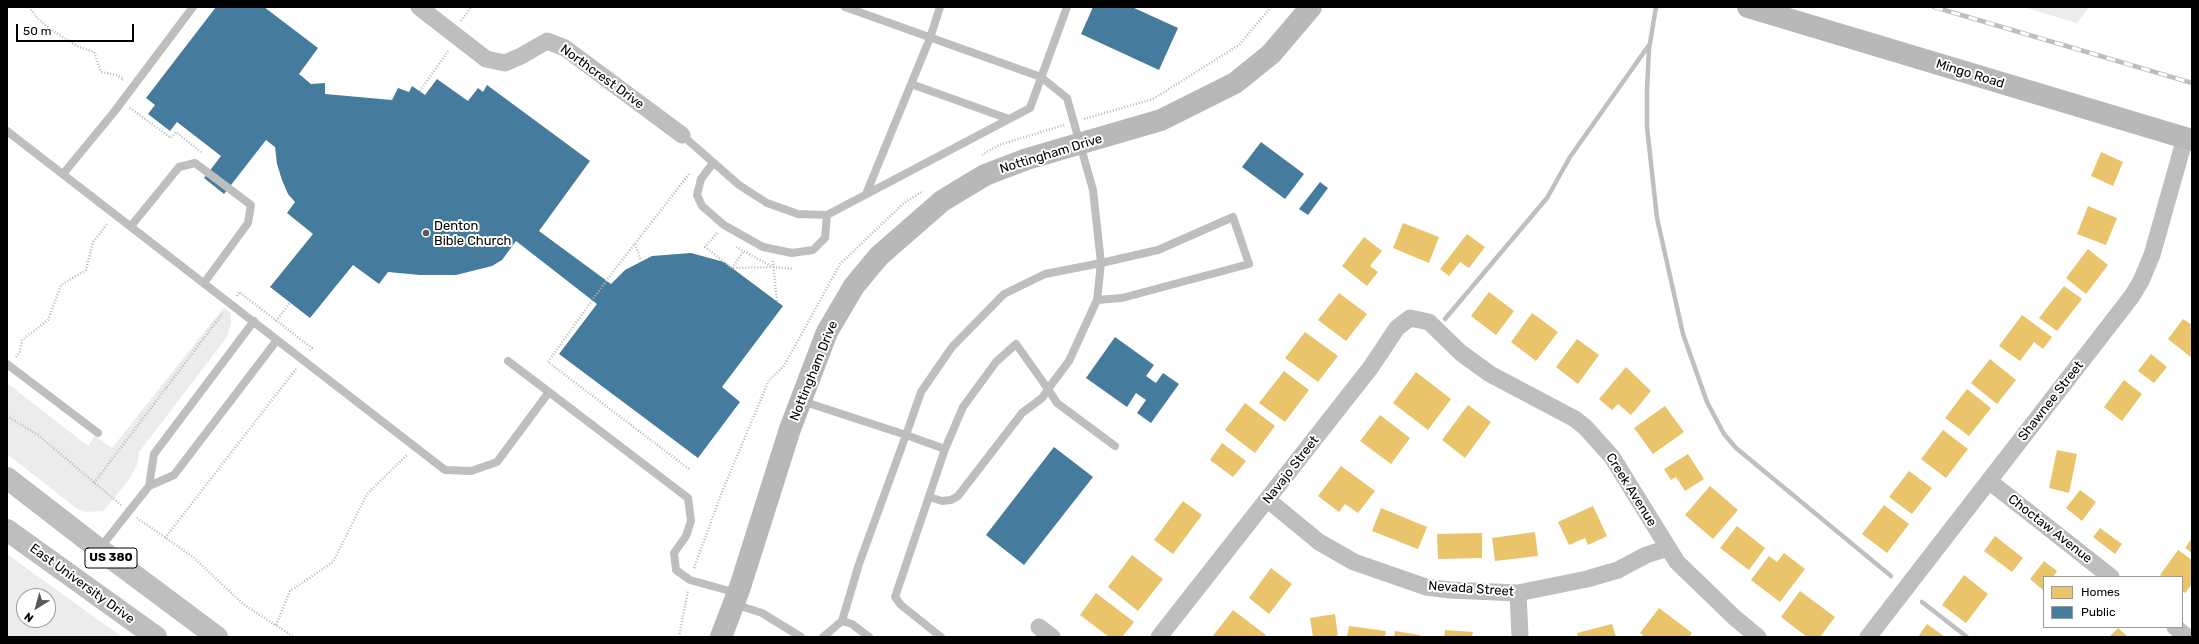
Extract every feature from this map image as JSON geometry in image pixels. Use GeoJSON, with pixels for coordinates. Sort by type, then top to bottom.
{"type":"FeatureCollection","features":[{"type":"Feature","properties":{"kind":"main road","name":"US 380"},"geometry":{"type":"LineString","coordinates":[[7,478],[217,637]]}},
{"type":"Feature","properties":{"kind":"main road","name":"East University Drive"},"geometry":{"type":"LineString","coordinates":[[7,530],[156,637]]}},
{"type":"Feature","properties":{"kind":"street","name":"Northcrest Drive"},"geometry":{"type":"LineString","coordinates":[[419,7],[486,59],[505,63],[521,56],[547,41],[565,48],[682,135]]}},
{"type":"Feature","properties":{"kind":"street","name":"Nottingham Drive"},"geometry":{"type":"LineString","coordinates":[[722,637],[800,401],[827,332],[854,286],[879,256],[942,201],[985,175],[1027,159],[1161,120],[1235,84],[1271,54],[1311,7]]}},
{"type":"Feature","properties":{"kind":"street","name":"Mingo Road"},"geometry":{"type":"LineString","coordinates":[[1748,7],[2188,139]]}},
{"type":"Feature","properties":{"kind":"street","name":"Shawnee Street"},"geometry":{"type":"LineString","coordinates":[[1868,637],[2132,296],[2141,281],[2152,255],[2188,139]]}},
{"type":"Feature","properties":{"kind":"street","name":"Navajo Street"},"geometry":{"type":"LineString","coordinates":[[1159,637],[1371,367],[1398,328],[1410,318],[1429,322]]}},
{"type":"Feature","properties":{"kind":"street","name":"Creek Avenue"},"geometry":{"type":"LineString","coordinates":[[1429,322],[1462,353],[1490,374],[1575,419],[1585,427],[1612,457],[1677,562],[1734,618],[1758,637]]}},
{"type":"Feature","properties":{"kind":"street","name":"Choctaw Avenue"},"geometry":{"type":"LineString","coordinates":[[1990,481],[2110,576]]}},
{"type":"Feature","properties":{"kind":"street","name":"Nevada Street"},"geometry":{"type":"LineString","coordinates":[[1268,500],[1319,542],[1361,564],[1426,587],[1448,590],[1518,593],[1587,579],[1618,570],[1646,555],[1668,548]]}},
{"type":"Feature","properties":{"kind":"street"},"geometry":{"type":"LineString","coordinates":[[1518,593],[1520,637]]}},
{"type":"Feature","properties":{"kind":"street"},"geometry":{"type":"LineString","coordinates":[[2176,628],[2187,637]]}},
{"type":"Feature","properties":{"kind":"lane"},"geometry":{"type":"LineString","coordinates":[[63,174],[114,112],[193,7]]}},
{"type":"Feature","properties":{"kind":"lane"},"geometry":{"type":"LineString","coordinates":[[845,7],[1041,77],[1067,98],[1093,190],[1101,263],[1097,300],[1068,361],[1042,398],[1022,413],[958,496],[951,500],[942,501],[929,496]]}},
{"type":"Feature","properties":{"kind":"lane"},"geometry":{"type":"LineString","coordinates":[[866,194],[930,38],[940,7]]}},
{"type":"Feature","properties":{"kind":"lane"},"geometry":{"type":"LineString","coordinates":[[682,135],[738,185],[767,204],[798,214],[827,215],[1030,108],[1067,7]]}},
{"type":"Feature","properties":{"kind":"lane"},"geometry":{"type":"LineString","coordinates":[[911,84],[1009,119]]}},
{"type":"Feature","properties":{"kind":"lane"},"geometry":{"type":"LineString","coordinates":[[7,131],[445,470],[471,471],[497,462],[549,392]]}},
{"type":"Feature","properties":{"kind":"lane"},"geometry":{"type":"LineString","coordinates":[[131,226],[179,167],[195,163],[251,205],[248,223],[204,283]]}},
{"type":"Feature","properties":{"kind":"lane"},"geometry":{"type":"LineString","coordinates":[[714,163],[701,179],[697,195],[702,206],[724,225],[763,247],[792,253],[813,250],[825,238],[827,215]]}},
{"type":"Feature","properties":{"kind":"lane"},"geometry":{"type":"LineString","coordinates":[[823,637],[842,621],[859,564],[921,392],[952,346],[1004,294],[1045,274],[1158,250],[1233,217],[1248,264],[1122,298],[1097,300]]}},
{"type":"Feature","properties":{"kind":"lane"},"geometry":{"type":"LineString","coordinates":[[149,486],[154,454],[254,322]]}},
{"type":"Feature","properties":{"kind":"lane"},"geometry":{"type":"LineString","coordinates":[[99,549],[149,486],[174,475],[277,340]]}},
{"type":"Feature","properties":{"kind":"lane"},"geometry":{"type":"LineString","coordinates":[[941,637],[901,605],[895,597],[945,448],[963,407],[996,362],[1016,344],[1048,389],[1056,403],[1115,446]]}},
{"type":"Feature","properties":{"kind":"lane"},"geometry":{"type":"LineString","coordinates":[[508,361],[688,498],[691,521],[686,536],[674,553],[676,570],[690,580],[736,598],[801,637]]}},
{"type":"Feature","properties":{"kind":"lane"},"geometry":{"type":"LineString","coordinates":[[8,364],[98,433]]}},
{"type":"Feature","properties":{"kind":"lane"},"geometry":{"type":"LineString","coordinates":[[800,401],[945,448]]}},
{"type":"Feature","properties":{"kind":"lane"},"geometry":{"type":"LineString","coordinates":[[842,621],[852,624],[869,637]]}},
{"type":"Feature","properties":{"kind":"path"},"geometry":{"type":"LineString","coordinates":[[978,157],[999,145],[1153,99],[1239,45],[1271,7]]}},
{"type":"Feature","properties":{"kind":"path"},"geometry":{"type":"LineString","coordinates":[[689,469],[548,362],[634,244],[704,155]]}},
{"type":"Feature","properties":{"kind":"path"},"geometry":{"type":"LineString","coordinates":[[679,637],[690,580],[722,492],[769,380],[784,366],[840,264],[904,203],[924,190]]}},
{"type":"Feature","properties":{"kind":"path"},"geometry":{"type":"LineString","coordinates":[[8,364],[20,352],[22,340],[48,320],[61,284],[86,270],[93,242],[116,214]]}},
{"type":"Feature","properties":{"kind":"path"},"geometry":{"type":"LineString","coordinates":[[716,233],[705,247],[732,268],[773,267]]}},
{"type":"Feature","properties":{"kind":"path"},"geometry":{"type":"LineString","coordinates":[[634,244],[641,261]]}},
{"type":"Feature","properties":{"kind":"path"},"geometry":{"type":"LineString","coordinates":[[772,248],[777,302]]}},
{"type":"Feature","properties":{"kind":"path"},"geometry":{"type":"LineString","coordinates":[[732,268],[743,252]]}},
{"type":"Feature","properties":{"kind":"path"},"geometry":{"type":"LineString","coordinates":[[237,296],[239,292],[312,348],[309,352]]}},
{"type":"Feature","properties":{"kind":"path"},"geometry":{"type":"LineString","coordinates":[[276,321],[290,302]]}},
{"type":"Feature","properties":{"kind":"path"},"geometry":{"type":"LineString","coordinates":[[94,483],[223,314]]}},
{"type":"Feature","properties":{"kind":"path"},"geometry":{"type":"LineString","coordinates":[[165,538],[296,368]]}},
{"type":"Feature","properties":{"kind":"path"},"geometry":{"type":"LineString","coordinates":[[7,416],[38,435],[128,511],[193,557],[243,604],[294,637]]}},
{"type":"Feature","properties":{"kind":"path"},"geometry":{"type":"LineString","coordinates":[[276,625],[290,591],[333,562],[367,494],[415,447]]}},
{"type":"Feature","properties":{"kind":"shaded area"},"geometry":{"type":"Polygon","coordinates":[[[2023,7],[2089,7],[2077,23],[2023,7]]]}},
{"type":"Feature","properties":{"kind":"shaded area"},"geometry":{"type":"Polygon","coordinates":[[[224,307],[231,313],[231,324],[227,337],[139,452],[137,465],[129,480],[103,511],[85,512],[76,508],[7,454],[7,383],[88,446],[95,436],[112,448],[224,307]]]}},
{"type":"Feature","properties":{"kind":"shaded area"},"geometry":{"type":"Polygon","coordinates":[[[7,554],[54,588],[16,588],[16,628],[56,628],[56,589],[122,637],[7,637],[7,554]]]}},
{"type":"Feature","properties":{"kind":"building: Homes"},"geometry":{"type":"Polygon","coordinates":[[[2101,152],[2123,162],[2113,186],[2091,176],[2101,152]]]}},
{"type":"Feature","properties":{"kind":"building: Homes"},"geometry":{"type":"Polygon","coordinates":[[[2088,206],[2117,218],[2106,245],[2077,234],[2088,206]]]}},
{"type":"Feature","properties":{"kind":"building: Homes"},"geometry":{"type":"Polygon","coordinates":[[[1403,223],[1439,237],[1429,263],[1393,248],[1403,223]]]}},
{"type":"Feature","properties":{"kind":"building: Homes"},"geometry":{"type":"Polygon","coordinates":[[[1467,234],[1485,247],[1469,268],[1460,262],[1449,276],[1440,269],[1467,234]]]}},
{"type":"Feature","properties":{"kind":"building: Homes"},"geometry":{"type":"Polygon","coordinates":[[[1364,237],[1382,251],[1370,266],[1378,272],[1367,286],[1342,266],[1364,237]]]}},
{"type":"Feature","properties":{"kind":"building: Homes"},"geometry":{"type":"Polygon","coordinates":[[[2088,249],[2108,265],[2086,294],[2066,278],[2088,249]]]}},
{"type":"Feature","properties":{"kind":"building: Homes"},"geometry":{"type":"Polygon","coordinates":[[[2064,286],[2082,299],[2057,331],[2039,318],[2064,286]]]}},
{"type":"Feature","properties":{"kind":"building: Homes"},"geometry":{"type":"Polygon","coordinates":[[[1489,292],[1514,311],[1496,335],[1471,316],[1489,292]]]}},
{"type":"Feature","properties":{"kind":"building: Homes"},"geometry":{"type":"Polygon","coordinates":[[[1339,293],[1367,314],[1346,341],[1318,320],[1339,293]]]}},
{"type":"Feature","properties":{"kind":"building: Homes"},"geometry":{"type":"Polygon","coordinates":[[[1532,313],[1558,332],[1536,361],[1511,342],[1532,313]]]}},
{"type":"Feature","properties":{"kind":"building: Homes"},"geometry":{"type":"Polygon","coordinates":[[[2022,315],[2052,337],[2043,349],[2034,342],[2020,361],[1999,346],[2022,315]]]}},
{"type":"Feature","properties":{"kind":"building: Homes"},"geometry":{"type":"Polygon","coordinates":[[[2183,319],[2192,325],[2192,358],[2168,339],[2183,319]]]}},
{"type":"Feature","properties":{"kind":"building: Homes"},"geometry":{"type":"Polygon","coordinates":[[[1305,332],[1338,356],[1318,382],[1285,358],[1305,332]]]}},
{"type":"Feature","properties":{"kind":"building: Homes"},"geometry":{"type":"Polygon","coordinates":[[[1577,339],[1599,355],[1578,384],[1556,367],[1577,339]]]}},
{"type":"Feature","properties":{"kind":"building: Homes"},"geometry":{"type":"Polygon","coordinates":[[[2151,354],[2167,367],[2154,383],[2138,371],[2151,354]]]}},
{"type":"Feature","properties":{"kind":"building: Homes"},"geometry":{"type":"Polygon","coordinates":[[[1990,359],[2016,380],[1997,404],[1971,383],[1990,359]]]}},
{"type":"Feature","properties":{"kind":"building: Homes"},"geometry":{"type":"Polygon","coordinates":[[[1626,367],[1651,391],[1631,415],[1618,404],[1612,410],[1599,399],[1626,367]]]}},
{"type":"Feature","properties":{"kind":"building: Homes"},"geometry":{"type":"Polygon","coordinates":[[[1284,371],[1309,390],[1285,422],[1259,403],[1284,371]]]}},
{"type":"Feature","properties":{"kind":"building: Homes"},"geometry":{"type":"Polygon","coordinates":[[[1416,372],[1451,399],[1428,430],[1393,403],[1416,372]]]}},
{"type":"Feature","properties":{"kind":"building: Homes"},"geometry":{"type":"Polygon","coordinates":[[[2124,380],[2142,394],[2122,421],[2104,407],[2124,380]]]}},
{"type":"Feature","properties":{"kind":"building: Homes"},"geometry":{"type":"Polygon","coordinates":[[[1967,389],[1991,408],[1969,436],[1945,418],[1967,389]]]}},
{"type":"Feature","properties":{"kind":"building: Homes"},"geometry":{"type":"Polygon","coordinates":[[[1245,403],[1275,426],[1255,453],[1225,430],[1245,403]]]}},
{"type":"Feature","properties":{"kind":"building: Homes"},"geometry":{"type":"Polygon","coordinates":[[[1468,405],[1491,422],[1465,458],[1442,440],[1468,405]]]}},
{"type":"Feature","properties":{"kind":"building: Homes"},"geometry":{"type":"Polygon","coordinates":[[[1665,406],[1684,432],[1653,454],[1634,428],[1665,406]]]}},
{"type":"Feature","properties":{"kind":"building: Homes"},"geometry":{"type":"Polygon","coordinates":[[[1380,415],[1410,438],[1391,464],[1360,441],[1380,415]]]}},
{"type":"Feature","properties":{"kind":"building: Homes"},"geometry":{"type":"Polygon","coordinates":[[[1943,430],[1968,449],[1946,478],[1921,459],[1943,430]]]}},
{"type":"Feature","properties":{"kind":"building: Homes"},"geometry":{"type":"Polygon","coordinates":[[[1222,443],[1246,461],[1233,477],[1210,460],[1222,443]]]}},
{"type":"Feature","properties":{"kind":"building: Homes"},"geometry":{"type":"Polygon","coordinates":[[[2057,450],[2077,454],[2069,493],[2049,488],[2057,450]]]}},
{"type":"Feature","properties":{"kind":"building: Homes"},"geometry":{"type":"Polygon","coordinates":[[[1688,454],[1704,479],[1685,491],[1676,477],[1671,480],[1664,469],[1688,454]]]}},
{"type":"Feature","properties":{"kind":"building: Homes"},"geometry":{"type":"Polygon","coordinates":[[[1341,466],[1375,491],[1358,513],[1345,504],[1339,512],[1318,496],[1341,466]]]}},
{"type":"Feature","properties":{"kind":"building: Homes"},"geometry":{"type":"Polygon","coordinates":[[[1909,471],[1932,488],[1912,514],[1889,497],[1909,471]]]}},
{"type":"Feature","properties":{"kind":"building: Homes"},"geometry":{"type":"Polygon","coordinates":[[[1710,486],[1738,510],[1713,539],[1685,515],[1710,486]]]}},
{"type":"Feature","properties":{"kind":"building: Homes"},"geometry":{"type":"Polygon","coordinates":[[[2080,490],[2096,502],[2082,521],[2066,508],[2080,490]]]}},
{"type":"Feature","properties":{"kind":"building: Homes"},"geometry":{"type":"Polygon","coordinates":[[[1183,501],[1202,515],[1173,554],[1154,540],[1183,501]]]}},
{"type":"Feature","properties":{"kind":"building: Homes"},"geometry":{"type":"Polygon","coordinates":[[[1884,505],[1909,524],[1887,553],[1862,534],[1884,505]]]}},
{"type":"Feature","properties":{"kind":"building: Homes"},"geometry":{"type":"Polygon","coordinates":[[[1593,506],[1607,536],[1588,545],[1585,538],[1569,545],[1558,522],[1593,506]]]}},
{"type":"Feature","properties":{"kind":"building: Homes"},"geometry":{"type":"Polygon","coordinates":[[[1381,508],[1427,527],[1418,549],[1372,531],[1381,508]]]}},
{"type":"Feature","properties":{"kind":"building: Homes"},"geometry":{"type":"Polygon","coordinates":[[[1737,526],[1765,548],[1749,570],[1720,548],[1737,526]]]}},
{"type":"Feature","properties":{"kind":"building: Homes"},"geometry":{"type":"Polygon","coordinates":[[[2100,528],[2122,544],[2115,554],[2093,537],[2100,528]]]}},
{"type":"Feature","properties":{"kind":"building: Homes"},"geometry":{"type":"Polygon","coordinates":[[[1535,532],[1538,556],[1495,561],[1492,538],[1535,532]]]}},
{"type":"Feature","properties":{"kind":"building: Homes"},"geometry":{"type":"Polygon","coordinates":[[[1482,533],[1482,558],[1438,559],[1437,534],[1482,533]]]}},
{"type":"Feature","properties":{"kind":"building: Homes"},"geometry":{"type":"Polygon","coordinates":[[[1995,536],[2023,558],[2012,572],[1984,551],[1995,536]]]}},
{"type":"Feature","properties":{"kind":"building: Homes"},"geometry":{"type":"Polygon","coordinates":[[[2192,538],[2192,553],[2185,548],[2192,538]]]}},
{"type":"Feature","properties":{"kind":"building: Homes"},"geometry":{"type":"Polygon","coordinates":[[[2178,550],[2192,560],[2192,584],[2185,593],[2183,592],[2183,576],[2160,575],[2178,550]]]}},
{"type":"Feature","properties":{"kind":"building: Homes"},"geometry":{"type":"Polygon","coordinates":[[[1784,553],[1805,569],[1780,602],[1751,580],[1769,556],[1777,562],[1784,553]]]}},
{"type":"Feature","properties":{"kind":"building: Homes"},"geometry":{"type":"Polygon","coordinates":[[[1132,555],[1163,579],[1138,611],[1108,587],[1132,555]]]}},
{"type":"Feature","properties":{"kind":"building: Homes"},"geometry":{"type":"Polygon","coordinates":[[[2044,561],[2057,571],[2054,576],[2043,576],[2043,590],[2030,579],[2044,561]]]}},
{"type":"Feature","properties":{"kind":"building: Homes"},"geometry":{"type":"Polygon","coordinates":[[[1271,568],[1292,584],[1269,614],[1249,598],[1271,568]]]}},
{"type":"Feature","properties":{"kind":"building: Homes"},"geometry":{"type":"Polygon","coordinates":[[[1964,575],[1988,594],[1966,623],[1942,605],[1964,575]]]}},
{"type":"Feature","properties":{"kind":"building: Homes"},"geometry":{"type":"Polygon","coordinates":[[[1800,591],[1835,617],[1820,637],[1807,637],[1781,617],[1800,591]]]}},
{"type":"Feature","properties":{"kind":"building: Homes"},"geometry":{"type":"Polygon","coordinates":[[[1096,593],[1134,622],[1122,637],[1109,637],[1080,615],[1096,593]]]}},
{"type":"Feature","properties":{"kind":"building: Homes"},"geometry":{"type":"Polygon","coordinates":[[[1659,608],[1692,633],[1689,637],[1645,637],[1640,633],[1659,608]]]}},
{"type":"Feature","properties":{"kind":"building: Homes"},"geometry":{"type":"Polygon","coordinates":[[[1233,610],[1266,635],[1264,637],[1212,637],[1233,610]]]}},
{"type":"Feature","properties":{"kind":"building: Homes"},"geometry":{"type":"Polygon","coordinates":[[[1335,614],[1338,637],[1313,637],[1310,618],[1335,614]]]}},
{"type":"Feature","properties":{"kind":"building: Homes"},"geometry":{"type":"Polygon","coordinates":[[[1612,624],[1616,637],[1578,637],[1577,633],[1612,624]]]}},
{"type":"Feature","properties":{"kind":"building: Homes"},"geometry":{"type":"Polygon","coordinates":[[[1927,624],[1945,637],[1918,637],[1927,624]]]}},
{"type":"Feature","properties":{"kind":"building: Homes"},"geometry":{"type":"Polygon","coordinates":[[[1349,626],[1386,631],[1385,637],[1347,637],[1349,626]]]}},
{"type":"Feature","properties":{"kind":"building: Homes"},"geometry":{"type":"Polygon","coordinates":[[[2118,628],[2128,637],[2109,637],[2118,628]]]}},
{"type":"Feature","properties":{"kind":"building: Homes"},"geometry":{"type":"Polygon","coordinates":[[[1445,630],[1473,632],[1472,637],[1444,637],[1445,630]]]}},
{"type":"Feature","properties":{"kind":"building: Homes"},"geometry":{"type":"Polygon","coordinates":[[[1395,631],[1420,635],[1420,637],[1394,637],[1395,631]]]}},
{"type":"Feature","properties":{"kind":"building: Public","name":"Denton Bible Church"},"geometry":{"type":"Polygon","coordinates":[[[216,7],[264,7],[318,48],[299,74],[311,84],[325,83],[325,94],[392,100],[398,88],[409,92],[412,86],[425,95],[437,79],[468,101],[478,88],[483,92],[487,85],[590,161],[539,231],[611,284],[625,270],[652,256],[691,253],[724,262],[783,306],[722,387],[740,402],[698,458],[559,354],[597,304],[516,241],[502,260],[492,266],[456,275],[420,275],[388,272],[379,284],[353,265],[310,318],[270,287],[313,234],[287,213],[295,202],[288,194],[282,180],[277,164],[275,147],[266,140],[224,194],[204,178],[221,156],[177,122],[170,131],[148,114],[155,105],[146,98],[216,7]]]}},
{"type":"Feature","properties":{"kind":"building: Public"},"geometry":{"type":"Polygon","coordinates":[[[1093,7],[1132,7],[1178,28],[1159,70],[1081,34],[1093,7]]]}},
{"type":"Feature","properties":{"kind":"building: Public"},"geometry":{"type":"Polygon","coordinates":[[[1261,142],[1304,174],[1285,199],[1242,167],[1261,142]]]}},
{"type":"Feature","properties":{"kind":"building: Public"},"geometry":{"type":"Polygon","coordinates":[[[1320,182],[1328,188],[1308,215],[1299,209],[1320,182]]]}},
{"type":"Feature","properties":{"kind":"building: Public"},"geometry":{"type":"Polygon","coordinates":[[[1115,337],[1154,365],[1146,376],[1156,383],[1163,373],[1179,384],[1151,423],[1137,413],[1146,400],[1136,393],[1127,407],[1086,378],[1115,337]]]}},
{"type":"Feature","properties":{"kind":"building: Public"},"geometry":{"type":"Polygon","coordinates":[[[1054,447],[1093,477],[1024,565],[986,535],[1054,447]]]}},
{"type":"Feature","properties":{"kind":"waterway"},"geometry":{"type":"LineString","coordinates":[[1656,7],[1649,49],[1647,127],[1657,218],[1683,334],[1707,402],[1724,434],[1736,448],[1891,576]]}},
{"type":"Feature","properties":{"kind":"waterway"},"geometry":{"type":"LineString","coordinates":[[1445,319],[1547,198],[1570,157],[1649,45]]}},
{"type":"Feature","properties":{"kind":"waterway"},"geometry":{"type":"LineString","coordinates":[[1922,602],[1967,637]]}},
{"type":"Feature","properties":{"kind":"railway"},"geometry":{"type":"LineString","coordinates":[[1934,7],[2192,83]]}},
{"type":"Feature","properties":{"kind":"place","name":"Denton Bible Church"},"geometry":{"type":"Point","coordinates":[426,233]}}]}
